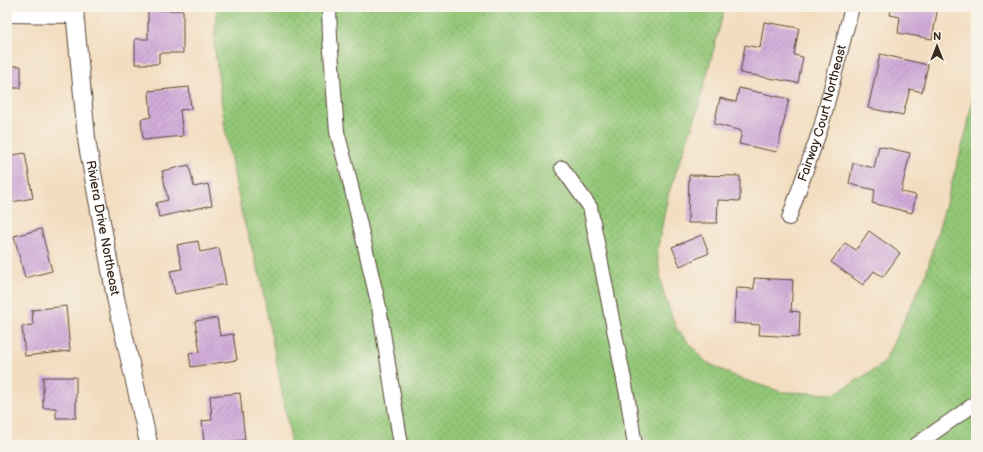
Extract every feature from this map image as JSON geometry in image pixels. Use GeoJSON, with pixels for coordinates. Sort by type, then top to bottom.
{"type":"FeatureCollection","features":[{"type":"Feature","properties":{"kind":"street"},"geometry":{"type":"LineString","coordinates":[[329,7],[337,132],[379,307],[401,445]]}},
{"type":"Feature","properties":{"kind":"street","name":"Fairway Court Northeast"},"geometry":{"type":"LineString","coordinates":[[789,218],[821,128],[852,7]]}},
{"type":"Feature","properties":{"kind":"street"},"geometry":{"type":"LineString","coordinates":[[7,15],[76,11]]}},
{"type":"Feature","properties":{"kind":"street","name":"Riviera Drive Northeast"},"geometry":{"type":"LineString","coordinates":[[76,11],[87,143],[116,300],[149,445]]}},
{"type":"Feature","properties":{"kind":"street"},"geometry":{"type":"LineString","coordinates":[[562,168],[590,207],[627,395],[635,445]]}},
{"type":"Feature","properties":{"kind":"street"},"geometry":{"type":"LineString","coordinates":[[916,445],[976,403]]}},
{"type":"Feature","properties":{"kind":"green space"},"geometry":{"type":"Polygon","coordinates":[[[217,7],[725,7],[696,116],[668,195],[657,252],[662,288],[676,328],[706,362],[738,378],[782,392],[835,394],[883,364],[926,274],[967,129],[976,78],[976,445],[290,445],[290,435],[260,276],[242,215],[225,129],[214,43],[217,7]]]}},
{"type":"Feature","properties":{"kind":"building"},"geometry":{"type":"Polygon","coordinates":[[[892,7],[938,7],[932,39],[898,33],[900,17],[890,15],[892,7]]]}},
{"type":"Feature","properties":{"kind":"building"},"geometry":{"type":"Polygon","coordinates":[[[148,10],[183,10],[183,53],[159,53],[159,64],[135,64],[135,39],[148,39],[148,10]]]}},
{"type":"Feature","properties":{"kind":"building"},"geometry":{"type":"Polygon","coordinates":[[[764,22],[799,28],[794,55],[803,57],[798,83],[740,73],[745,45],[760,48],[764,22]]]}},
{"type":"Feature","properties":{"kind":"building"},"geometry":{"type":"Polygon","coordinates":[[[880,54],[928,65],[922,92],[910,89],[903,115],[868,108],[880,54]]]}},
{"type":"Feature","properties":{"kind":"building"},"geometry":{"type":"Polygon","coordinates":[[[7,66],[21,66],[21,88],[9,88],[10,114],[7,114],[7,66]]]}},
{"type":"Feature","properties":{"kind":"building"},"geometry":{"type":"Polygon","coordinates":[[[189,87],[191,109],[180,110],[183,136],[143,140],[141,119],[151,117],[149,91],[189,87]]]}},
{"type":"Feature","properties":{"kind":"building"},"geometry":{"type":"Polygon","coordinates":[[[739,88],[789,99],[777,152],[739,144],[742,131],[714,124],[720,98],[736,102],[739,88]]]}},
{"type":"Feature","properties":{"kind":"building"},"geometry":{"type":"Polygon","coordinates":[[[879,146],[910,153],[901,192],[916,195],[912,213],[872,203],[875,190],[849,184],[853,163],[874,168],[879,146]]]}},
{"type":"Feature","properties":{"kind":"building"},"geometry":{"type":"Polygon","coordinates":[[[25,153],[33,198],[7,203],[7,156],[25,153]]]}},
{"type":"Feature","properties":{"kind":"building"},"geometry":{"type":"Polygon","coordinates":[[[189,165],[194,187],[208,184],[212,205],[159,217],[156,203],[168,200],[162,171],[189,165]]]}},
{"type":"Feature","properties":{"kind":"building"},"geometry":{"type":"Polygon","coordinates":[[[689,175],[740,176],[740,201],[718,200],[717,223],[688,223],[689,175]]]}},
{"type":"Feature","properties":{"kind":"building"},"geometry":{"type":"Polygon","coordinates":[[[41,229],[52,271],[25,278],[14,236],[41,229]]]}},
{"type":"Feature","properties":{"kind":"building"},"geometry":{"type":"Polygon","coordinates":[[[869,231],[900,253],[883,277],[874,271],[863,285],[831,262],[845,243],[856,250],[869,231]]]}},
{"type":"Feature","properties":{"kind":"building"},"geometry":{"type":"Polygon","coordinates":[[[702,235],[709,253],[680,266],[672,247],[702,235]]]}},
{"type":"Feature","properties":{"kind":"building"},"geometry":{"type":"Polygon","coordinates":[[[198,241],[200,252],[219,248],[226,284],[175,294],[170,271],[182,269],[177,245],[198,241]]]}},
{"type":"Feature","properties":{"kind":"building"},"geometry":{"type":"Polygon","coordinates":[[[754,278],[793,280],[791,311],[800,312],[799,337],[759,335],[760,325],[734,323],[736,288],[754,289],[754,278]]]}},
{"type":"Feature","properties":{"kind":"building"},"geometry":{"type":"Polygon","coordinates":[[[66,306],[70,351],[25,356],[22,326],[33,325],[32,310],[66,306]]]}},
{"type":"Feature","properties":{"kind":"building"},"geometry":{"type":"Polygon","coordinates":[[[217,318],[220,336],[233,334],[237,360],[191,367],[189,353],[200,352],[195,321],[217,318]]]}},
{"type":"Feature","properties":{"kind":"building"},"geometry":{"type":"Polygon","coordinates":[[[43,377],[76,377],[76,418],[56,418],[56,408],[43,408],[43,377]]]}},
{"type":"Feature","properties":{"kind":"building"},"geometry":{"type":"Polygon","coordinates":[[[240,393],[245,440],[204,444],[202,421],[212,420],[210,396],[240,393]]]}}]}
